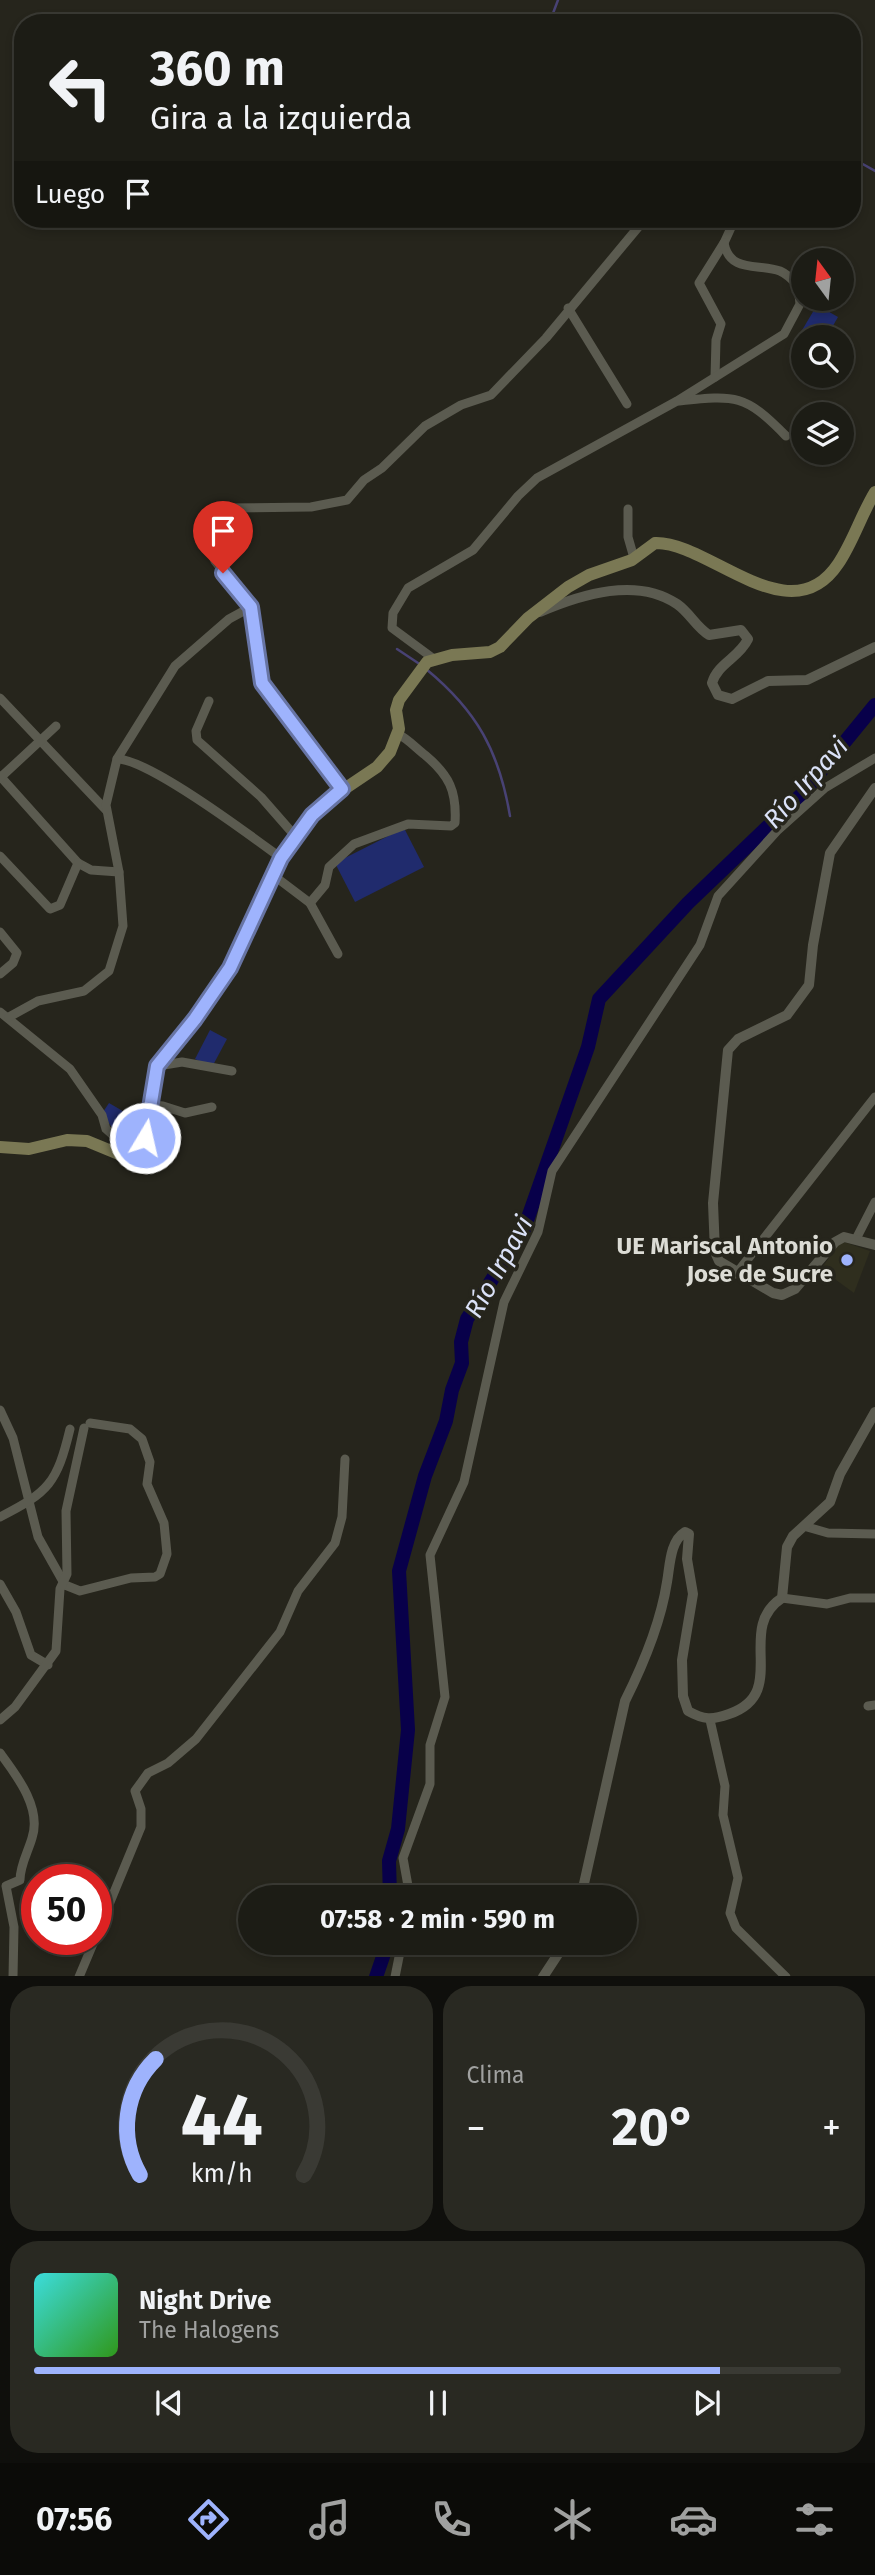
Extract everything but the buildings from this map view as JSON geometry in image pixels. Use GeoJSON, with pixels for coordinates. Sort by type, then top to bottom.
{"type":"FeatureCollection","features":[{"type":"Feature","properties":{"kind":"main road"},"geometry":{"type":"LineString","coordinates":[[0,1147],[17,1150],[67,1140],[87,1141],[130,1156],[137,1153],[145,1138],[157,1066],[217,990],[281,858],[312,815],[342,789],[377,766],[390,752],[398,734],[398,700],[427,664],[490,652],[500,647],[528,618],[589,575],[634,558],[645,547],[664,542],[762,586],[805,588],[823,579],[837,566],[875,492]]}},
{"type":"Feature","properties":{"kind":"street"},"geometry":{"type":"LineString","coordinates":[[342,789],[262,683],[251,607],[215,561],[203,533],[205,519],[225,508],[311,507],[347,500],[364,480],[382,468],[425,426],[461,405],[491,396],[546,338],[568,308],[637,228]]}},
{"type":"Feature","properties":{"kind":"street"},"geometry":{"type":"LineString","coordinates":[[715,377],[716,340],[721,324],[699,283],[731,228]]}},
{"type":"Feature","properties":{"kind":"street"},"geometry":{"type":"LineString","coordinates":[[427,664],[391,628],[396,605],[408,589],[474,550],[518,496],[537,478],[677,401],[785,334],[801,297],[798,286],[780,271],[739,265],[729,256],[724,243]]}},
{"type":"Feature","properties":{"kind":"street"},"geometry":{"type":"LineString","coordinates":[[568,308],[590,339],[607,375],[628,404]]}},
{"type":"Feature","properties":{"kind":"street"},"geometry":{"type":"LineString","coordinates":[[677,401],[726,396],[742,399],[770,419],[786,436]]}},
{"type":"Feature","properties":{"kind":"street"},"geometry":{"type":"LineString","coordinates":[[628,509],[628,537],[634,558]]}},
{"type":"Feature","properties":{"kind":"street"},"geometry":{"type":"LineString","coordinates":[[528,618],[576,599],[608,592],[632,589],[655,592],[680,606],[709,635],[734,629],[746,633],[748,639],[742,652],[717,671],[712,683],[718,695],[732,699],[768,681],[807,680],[875,647]]}},
{"type":"Feature","properties":{"kind":"street"},"geometry":{"type":"LineString","coordinates":[[212,1107],[185,1113],[150,1105],[143,1108],[131,1134],[119,1138],[110,1134],[94,1102],[70,1069],[4,1014],[38,1001],[83,991],[109,971],[123,926],[119,872],[106,810],[106,798],[117,759],[175,666],[229,619],[251,607]]}},
{"type":"Feature","properties":{"kind":"street"},"geometry":{"type":"LineString","coordinates":[[0,698],[106,810]]}},
{"type":"Feature","properties":{"kind":"street"},"geometry":{"type":"LineString","coordinates":[[209,701],[196,731],[197,740],[261,797],[296,837]]}},
{"type":"Feature","properties":{"kind":"street"},"geometry":{"type":"LineString","coordinates":[[56,726],[0,777],[78,863],[92,870],[119,872]]}},
{"type":"Feature","properties":{"kind":"street"},"geometry":{"type":"LineString","coordinates":[[310,903],[325,885],[329,867],[340,854],[361,840],[408,824],[451,826],[456,823],[454,792],[449,779],[440,768],[398,734]]}},
{"type":"Feature","properties":{"kind":"street"},"geometry":{"type":"LineString","coordinates":[[408,1885],[403,1858],[430,1784],[430,1745],[445,1697],[430,1555],[464,1482],[504,1302],[538,1232],[552,1171],[700,945],[718,896],[777,831],[825,788],[875,758]]}},
{"type":"Feature","properties":{"kind":"street"},"geometry":{"type":"LineString","coordinates":[[117,759],[127,759],[154,773],[227,818],[281,858]]}},
{"type":"Feature","properties":{"kind":"street"},"geometry":{"type":"LineString","coordinates":[[875,788],[830,853],[813,945],[809,985],[787,1015],[738,1039],[728,1050],[713,1203],[715,1252],[725,1267],[782,1295],[796,1289],[835,1242],[844,1237],[875,1245]]}},
{"type":"Feature","properties":{"kind":"street"},"geometry":{"type":"LineString","coordinates":[[0,856],[50,909],[60,905],[78,863]]}},
{"type":"Feature","properties":{"kind":"street"},"geometry":{"type":"LineString","coordinates":[[273,875],[310,903],[338,954]]}},
{"type":"Feature","properties":{"kind":"street"},"geometry":{"type":"LineString","coordinates":[[0,932],[17,953],[13,963],[0,974]]}},
{"type":"Feature","properties":{"kind":"street"},"geometry":{"type":"LineString","coordinates":[[157,1066],[182,1062],[232,1071]]}},
{"type":"Feature","properties":{"kind":"street"},"geometry":{"type":"LineString","coordinates":[[736,1274],[875,1097]]}},
{"type":"Feature","properties":{"kind":"street"},"geometry":{"type":"LineString","coordinates":[[856,1239],[875,1202]]}},
{"type":"Feature","properties":{"kind":"street"},"geometry":{"type":"LineString","coordinates":[[0,1410],[13,1438],[24,1492],[30,1499],[38,1536],[62,1582],[80,1591],[131,1578],[155,1577],[160,1574],[167,1554],[164,1522],[147,1484],[150,1462],[142,1439],[131,1429],[87,1425],[66,1511],[67,1574],[62,1582],[56,1651],[15,1707],[0,1720]]}},
{"type":"Feature","properties":{"kind":"street"},"geometry":{"type":"LineString","coordinates":[[782,1598],[787,1547],[793,1536],[807,1527],[830,1502],[841,1474],[875,1412]]}},
{"type":"Feature","properties":{"kind":"street"},"geometry":{"type":"LineString","coordinates":[[0,1517],[30,1499],[57,1475],[69,1429]]}},
{"type":"Feature","properties":{"kind":"street"},"geometry":{"type":"LineString","coordinates":[[112,1899],[141,1827],[141,1810],[135,1791],[148,1773],[168,1763],[196,1739],[280,1632],[298,1591],[335,1544],[342,1517],[345,1459]]}},
{"type":"Feature","properties":{"kind":"street"},"geometry":{"type":"LineString","coordinates":[[807,1527],[828,1533],[875,1534]]}},
{"type":"Feature","properties":{"kind":"street"},"geometry":{"type":"LineString","coordinates":[[585,1885],[625,1701],[638,1673],[667,1587],[676,1540],[685,1532],[690,1539],[688,1559],[693,1594],[683,1644],[683,1696],[688,1712],[710,1720],[746,1708],[755,1698],[759,1682],[763,1617],[769,1606],[782,1598],[827,1604],[844,1602],[850,1598],[875,1598]]}},
{"type":"Feature","properties":{"kind":"street"},"geometry":{"type":"LineString","coordinates":[[0,1584],[16,1612],[31,1655],[48,1665]]}},
{"type":"Feature","properties":{"kind":"street"},"geometry":{"type":"LineString","coordinates":[[710,1720],[725,1786],[723,1815],[738,1878],[730,1913],[736,1927],[786,1976]]}},
{"type":"Feature","properties":{"kind":"street"},"geometry":{"type":"LineString","coordinates":[[0,1753],[24,1790],[36,1823],[20,1869],[20,1880],[6,1886],[14,1927],[13,1976]]}},
{"type":"Feature","properties":{"kind":"street"},"geometry":{"type":"LineString","coordinates":[[79,1976],[88,1955]]}},
{"type":"Feature","properties":{"kind":"street"},"geometry":{"type":"LineString","coordinates":[[395,1976],[399,1955]]}},
{"type":"Feature","properties":{"kind":"street"},"geometry":{"type":"LineString","coordinates":[[543,1976],[557,1955]]}},
{"type":"Feature","properties":{"kind":"shaded area"},"geometry":{"type":"Polygon","coordinates":[[[813,312],[829,312],[838,317],[833,325],[805,325],[813,312]]]}},
{"type":"Feature","properties":{"kind":"shaded area"},"geometry":{"type":"Polygon","coordinates":[[[404,828],[424,867],[355,902],[335,863],[404,828]]]}},
{"type":"Feature","properties":{"kind":"shaded area"},"geometry":{"type":"Polygon","coordinates":[[[210,1030],[227,1039],[212,1067],[195,1059],[210,1030]]]}},
{"type":"Feature","properties":{"kind":"shaded area"},"geometry":{"type":"Polygon","coordinates":[[[109,1103],[133,1117],[125,1132],[114,1129],[107,1120],[103,1112],[109,1103]]]}},
{"type":"Feature","properties":{"kind":"shaded area","name":"UE Mariscal Antonio Jose de Sucre"},"geometry":{"type":"Polygon","coordinates":[[[841,1241],[870,1251],[854,1293],[821,1269],[841,1241]]]}},
{"type":"Feature","properties":{"kind":"waterway"},"geometry":{"type":"LineString","coordinates":[[553,14],[558,0]]}},
{"type":"Feature","properties":{"kind":"waterway"},"geometry":{"type":"LineString","coordinates":[[861,163],[875,171]]}},
{"type":"Feature","properties":{"kind":"waterway"},"geometry":{"type":"LineString","coordinates":[[397,649],[421,665]]}},
{"type":"Feature","properties":{"kind":"waterway"},"geometry":{"type":"LineString","coordinates":[[426,669],[459,701],[483,734],[499,772],[510,816]]}},
{"type":"Feature","properties":{"kind":"waterway","name":"Río Irpavi"},"geometry":{"type":"LineString","coordinates":[[390,1885],[389,1861],[398,1829],[408,1730],[399,1571],[425,1476],[446,1421],[452,1390],[462,1363],[461,1342],[467,1319],[524,1229],[588,1047],[599,999],[688,903],[803,793],[875,705]]}},
{"type":"Feature","properties":{"kind":"waterway","name":"Río Irpavi"},"geometry":{"type":"LineString","coordinates":[[376,1976],[384,1955]]}},
{"type":"Feature","properties":{"kind":"place","name":"UE Mariscal Antonio Jose de Sucre"},"geometry":{"type":"Point","coordinates":[847,1260]}},
{"type":"Feature","properties":{"kind":"route"},"geometry":{"type":"LineString","coordinates":[[145,1138],[157,1066],[217,990],[281,858],[312,815],[342,789],[262,683],[251,607],[223,573]]}}]}
